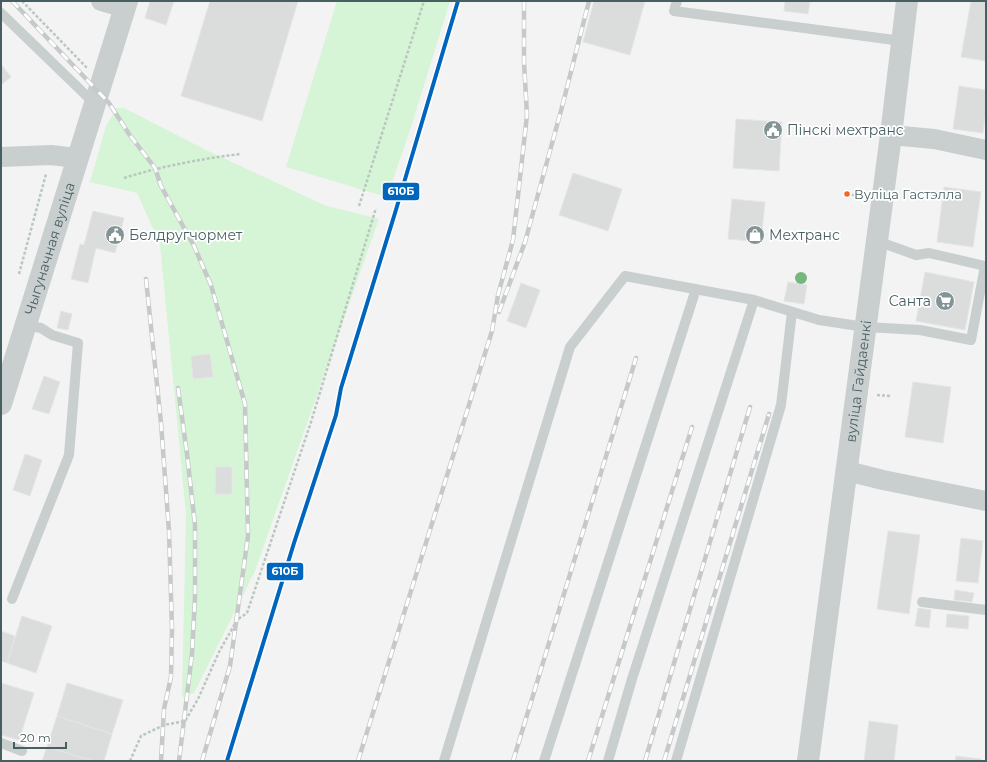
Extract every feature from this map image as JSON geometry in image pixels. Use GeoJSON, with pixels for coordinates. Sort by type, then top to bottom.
{"type":"FeatureCollection","features":[{"type":"Feature","properties":{"kind":"street"},"geometry":{"type":"LineString","coordinates":[[101,1],[126,4]]}},
{"type":"Feature","properties":{"kind":"street","name":"вуліца Гайдаенкі"},"geometry":{"type":"LineString","coordinates":[[808,761],[891,135],[907,1]]}},
{"type":"Feature","properties":{"kind":"street","name":"Чыгуначная вуліца"},"geometry":{"type":"LineString","coordinates":[[1,404],[126,4]]}},
{"type":"Feature","properties":{"kind":"street"},"geometry":{"type":"LineString","coordinates":[[891,135],[934,139],[986,150]]}},
{"type":"Feature","properties":{"kind":"street"},"geometry":{"type":"LineString","coordinates":[[1,157],[51,155],[77,158]]}},
{"type":"Feature","properties":{"kind":"street"},"geometry":{"type":"LineString","coordinates":[[847,471],[883,480],[986,501]]}},
{"type":"Feature","properties":{"kind":"lane"},"geometry":{"type":"LineString","coordinates":[[677,1],[674,11],[902,41]]}},
{"type":"Feature","properties":{"kind":"lane"},"geometry":{"type":"LineString","coordinates":[[1,13],[96,97]]}},
{"type":"Feature","properties":{"kind":"lane"},"geometry":{"type":"LineString","coordinates":[[444,761],[570,347],[625,276],[754,300],[819,320],[865,327],[920,330],[971,340],[986,266],[929,253],[916,256],[877,241]]}},
{"type":"Feature","properties":{"kind":"lane"},"geometry":{"type":"LineString","coordinates":[[544,761],[696,289]]}},
{"type":"Feature","properties":{"kind":"lane"},"geometry":{"type":"LineString","coordinates":[[608,761],[754,300]]}},
{"type":"Feature","properties":{"kind":"lane"},"geometry":{"type":"LineString","coordinates":[[676,761],[780,405],[792,312]]}},
{"type":"Feature","properties":{"kind":"lane"},"geometry":{"type":"LineString","coordinates":[[12,599],[69,455],[78,343],[52,335],[41,328],[26,325]]}},
{"type":"Feature","properties":{"kind":"lane"},"geometry":{"type":"LineString","coordinates":[[922,602],[986,610]]}},
{"type":"Feature","properties":{"kind":"lane"},"geometry":{"type":"LineString","coordinates":[[1,743],[22,751]]}},
{"type":"Feature","properties":{"kind":"path"},"geometry":{"type":"LineString","coordinates":[[22,1],[89,70]]}},
{"type":"Feature","properties":{"kind":"path"},"geometry":{"type":"LineString","coordinates":[[359,206],[424,1]]}},
{"type":"Feature","properties":{"kind":"path"},"geometry":{"type":"LineString","coordinates":[[124,178],[155,168],[201,159],[240,154]]}},
{"type":"Feature","properties":{"kind":"path"},"geometry":{"type":"LineString","coordinates":[[17,281],[51,155]]}},
{"type":"Feature","properties":{"kind":"path"},"geometry":{"type":"LineString","coordinates":[[130,761],[141,736],[164,725],[185,721],[198,699],[219,652],[233,626],[237,620],[247,613],[310,422],[376,208]]}},
{"type":"Feature","properties":{"kind":"green space"},"geometry":{"type":"Polygon","coordinates":[[[337,1],[450,1],[411,127],[387,197],[286,167],[337,1]]]}},
{"type":"Feature","properties":{"kind":"green space"},"geometry":{"type":"Polygon","coordinates":[[[117,108],[124,108],[206,150],[324,205],[379,219],[255,571],[194,693],[182,697],[186,514],[160,244],[137,193],[90,182],[106,126],[117,108]]]}},
{"type":"Feature","properties":{"kind":"building"},"geometry":{"type":"Polygon","coordinates":[[[150,1],[174,1],[166,25],[145,18],[150,1]]]}},
{"type":"Feature","properties":{"kind":"building"},"geometry":{"type":"Polygon","coordinates":[[[210,1],[298,1],[262,121],[181,96],[210,1]]]}},
{"type":"Feature","properties":{"kind":"building"},"geometry":{"type":"Polygon","coordinates":[[[594,1],[645,1],[630,55],[583,42],[594,1]]]}},
{"type":"Feature","properties":{"kind":"building"},"geometry":{"type":"Polygon","coordinates":[[[785,1],[810,1],[808,14],[784,11],[785,1]]]}},
{"type":"Feature","properties":{"kind":"building"},"geometry":{"type":"Polygon","coordinates":[[[971,1],[986,2],[986,61],[961,57],[971,1]]]}},
{"type":"Feature","properties":{"kind":"building"},"geometry":{"type":"Polygon","coordinates":[[[1,64],[11,77],[1,85],[1,64]]]}},
{"type":"Feature","properties":{"kind":"building"},"geometry":{"type":"Polygon","coordinates":[[[959,86],[986,90],[986,110],[983,133],[953,129],[959,86]]]}},
{"type":"Feature","properties":{"kind":"building"},"geometry":{"type":"Polygon","coordinates":[[[736,119],[782,122],[779,171],[733,168],[736,119]]]}},
{"type":"Feature","properties":{"kind":"building"},"geometry":{"type":"Polygon","coordinates":[[[573,173],[622,189],[608,231],[559,215],[573,173]]]}},
{"type":"Feature","properties":{"kind":"building"},"geometry":{"type":"Polygon","coordinates":[[[944,187],[981,192],[973,247],[937,242],[944,187]]]}},
{"type":"Feature","properties":{"kind":"building"},"geometry":{"type":"Polygon","coordinates":[[[732,199],[765,202],[761,242],[728,239],[732,199]]]}},
{"type":"Feature","properties":{"kind":"building"},"geometry":{"type":"Polygon","coordinates":[[[93,211],[124,218],[115,253],[96,248],[88,283],[71,279],[80,244],[84,245],[93,211]]]}},
{"type":"Feature","properties":{"kind":"building","name":"Санта"},"geometry":{"type":"Polygon","coordinates":[[[925,272],[974,282],[965,330],[916,321],[925,272]]]}},
{"type":"Feature","properties":{"kind":"building"},"geometry":{"type":"Polygon","coordinates":[[[788,282],[807,285],[804,304],[784,301],[788,282]]]}},
{"type":"Feature","properties":{"kind":"building"},"geometry":{"type":"Polygon","coordinates":[[[521,283],[540,290],[526,328],[507,321],[521,283]]]}},
{"type":"Feature","properties":{"kind":"building"},"geometry":{"type":"Polygon","coordinates":[[[61,311],[72,314],[68,330],[57,328],[61,311]]]}},
{"type":"Feature","properties":{"kind":"building"},"geometry":{"type":"Polygon","coordinates":[[[210,354],[213,377],[193,379],[191,356],[210,354]]]}},
{"type":"Feature","properties":{"kind":"building"},"geometry":{"type":"Polygon","coordinates":[[[44,376],[60,382],[49,414],[32,409],[44,376]]]}},
{"type":"Feature","properties":{"kind":"building"},"geometry":{"type":"Polygon","coordinates":[[[913,382],[951,387],[943,443],[905,437],[913,382]]]}},
{"type":"Feature","properties":{"kind":"building"},"geometry":{"type":"Polygon","coordinates":[[[25,454],[42,460],[30,496],[13,490],[25,454]]]}},
{"type":"Feature","properties":{"kind":"building"},"geometry":{"type":"Polygon","coordinates":[[[216,467],[232,467],[232,494],[215,494],[216,467]]]}},
{"type":"Feature","properties":{"kind":"building"},"geometry":{"type":"Polygon","coordinates":[[[888,531],[920,535],[909,614],[877,609],[888,531]]]}},
{"type":"Feature","properties":{"kind":"building"},"geometry":{"type":"Polygon","coordinates":[[[961,538],[983,541],[978,583],[956,581],[961,538]]]}},
{"type":"Feature","properties":{"kind":"building"},"geometry":{"type":"Polygon","coordinates":[[[955,590],[974,593],[972,602],[954,600],[955,590]]]}},
{"type":"Feature","properties":{"kind":"building"},"geometry":{"type":"Polygon","coordinates":[[[918,608],[931,610],[929,628],[915,626],[918,608]]]}},
{"type":"Feature","properties":{"kind":"building"},"geometry":{"type":"Polygon","coordinates":[[[947,614],[969,616],[968,629],[946,627],[947,614]]]}},
{"type":"Feature","properties":{"kind":"building"},"geometry":{"type":"Polygon","coordinates":[[[22,616],[52,626],[36,673],[7,663],[22,616]]]}},
{"type":"Feature","properties":{"kind":"building"},"geometry":{"type":"Polygon","coordinates":[[[1,631],[15,636],[7,663],[1,661],[1,631]]]}},
{"type":"Feature","properties":{"kind":"building"},"geometry":{"type":"Polygon","coordinates":[[[1,683],[34,693],[19,740],[1,735],[1,683]]]}},
{"type":"Feature","properties":{"kind":"building"},"geometry":{"type":"Polygon","coordinates":[[[67,683],[123,700],[112,734],[57,716],[67,683]]]}},
{"type":"Feature","properties":{"kind":"building"},"geometry":{"type":"Polygon","coordinates":[[[57,716],[112,734],[104,761],[93,761],[47,747],[57,716]]]}},
{"type":"Feature","properties":{"kind":"building"},"geometry":{"type":"Polygon","coordinates":[[[869,721],[898,725],[894,761],[864,761],[869,721]]]}},
{"type":"Feature","properties":{"kind":"building"},"geometry":{"type":"Polygon","coordinates":[[[47,747],[93,761],[42,761],[47,747]]]}},
{"type":"Feature","properties":{"kind":"building"},"geometry":{"type":"Polygon","coordinates":[[[956,756],[981,759],[980,761],[955,761],[956,756]]]}},
{"type":"Feature","properties":{"kind":"railway"},"geometry":{"type":"LineString","coordinates":[[12,1],[109,103],[129,134],[155,168],[161,186],[194,246],[211,285],[245,404],[248,536],[230,666],[202,761]]}},
{"type":"Feature","properties":{"kind":"railway"},"geometry":{"type":"LineString","coordinates":[[358,761],[492,331],[498,295],[513,240],[527,115],[524,62],[524,1]]}},
{"type":"Feature","properties":{"kind":"railway"},"geometry":{"type":"LineString","coordinates":[[499,312],[525,242],[589,1]]}},
{"type":"Feature","properties":{"kind":"railway"},"geometry":{"type":"LineString","coordinates":[[146,279],[161,423],[169,531],[172,629],[171,677],[164,709],[161,761]]}},
{"type":"Feature","properties":{"kind":"railway"},"geometry":{"type":"LineString","coordinates":[[513,761],[636,358]]}},
{"type":"Feature","properties":{"kind":"railway"},"geometry":{"type":"LineString","coordinates":[[178,388],[195,525],[195,597],[192,654],[179,761]]}},
{"type":"Feature","properties":{"kind":"railway"},"geometry":{"type":"LineString","coordinates":[[645,761],[750,407]]}},
{"type":"Feature","properties":{"kind":"railway"},"geometry":{"type":"LineString","coordinates":[[664,761],[769,414]]}},
{"type":"Feature","properties":{"kind":"railway"},"geometry":{"type":"LineString","coordinates":[[588,761],[692,427]]}},
{"type":"Feature","properties":{"kind":"transit line","name":"610Б"},"geometry":{"type":"LineString","coordinates":[[227,761],[294,543],[336,415],[341,388],[458,1]]}},
{"type":"Feature","properties":{"kind":"place","name":"Пінскі мехтранс"},"geometry":{"type":"Point","coordinates":[773,130]}},
{"type":"Feature","properties":{"kind":"place","name":"Вуліца Гастэлла"},"geometry":{"type":"Point","coordinates":[847,194]}},
{"type":"Feature","properties":{"kind":"place","name":"Белдругчормет"},"geometry":{"type":"Point","coordinates":[115,235]}},
{"type":"Feature","properties":{"kind":"place","name":"Мехтранс"},"geometry":{"type":"Point","coordinates":[755,235]}},
{"type":"Feature","properties":{"kind":"place","name":"Санта"},"geometry":{"type":"Point","coordinates":[945,301]}}]}
